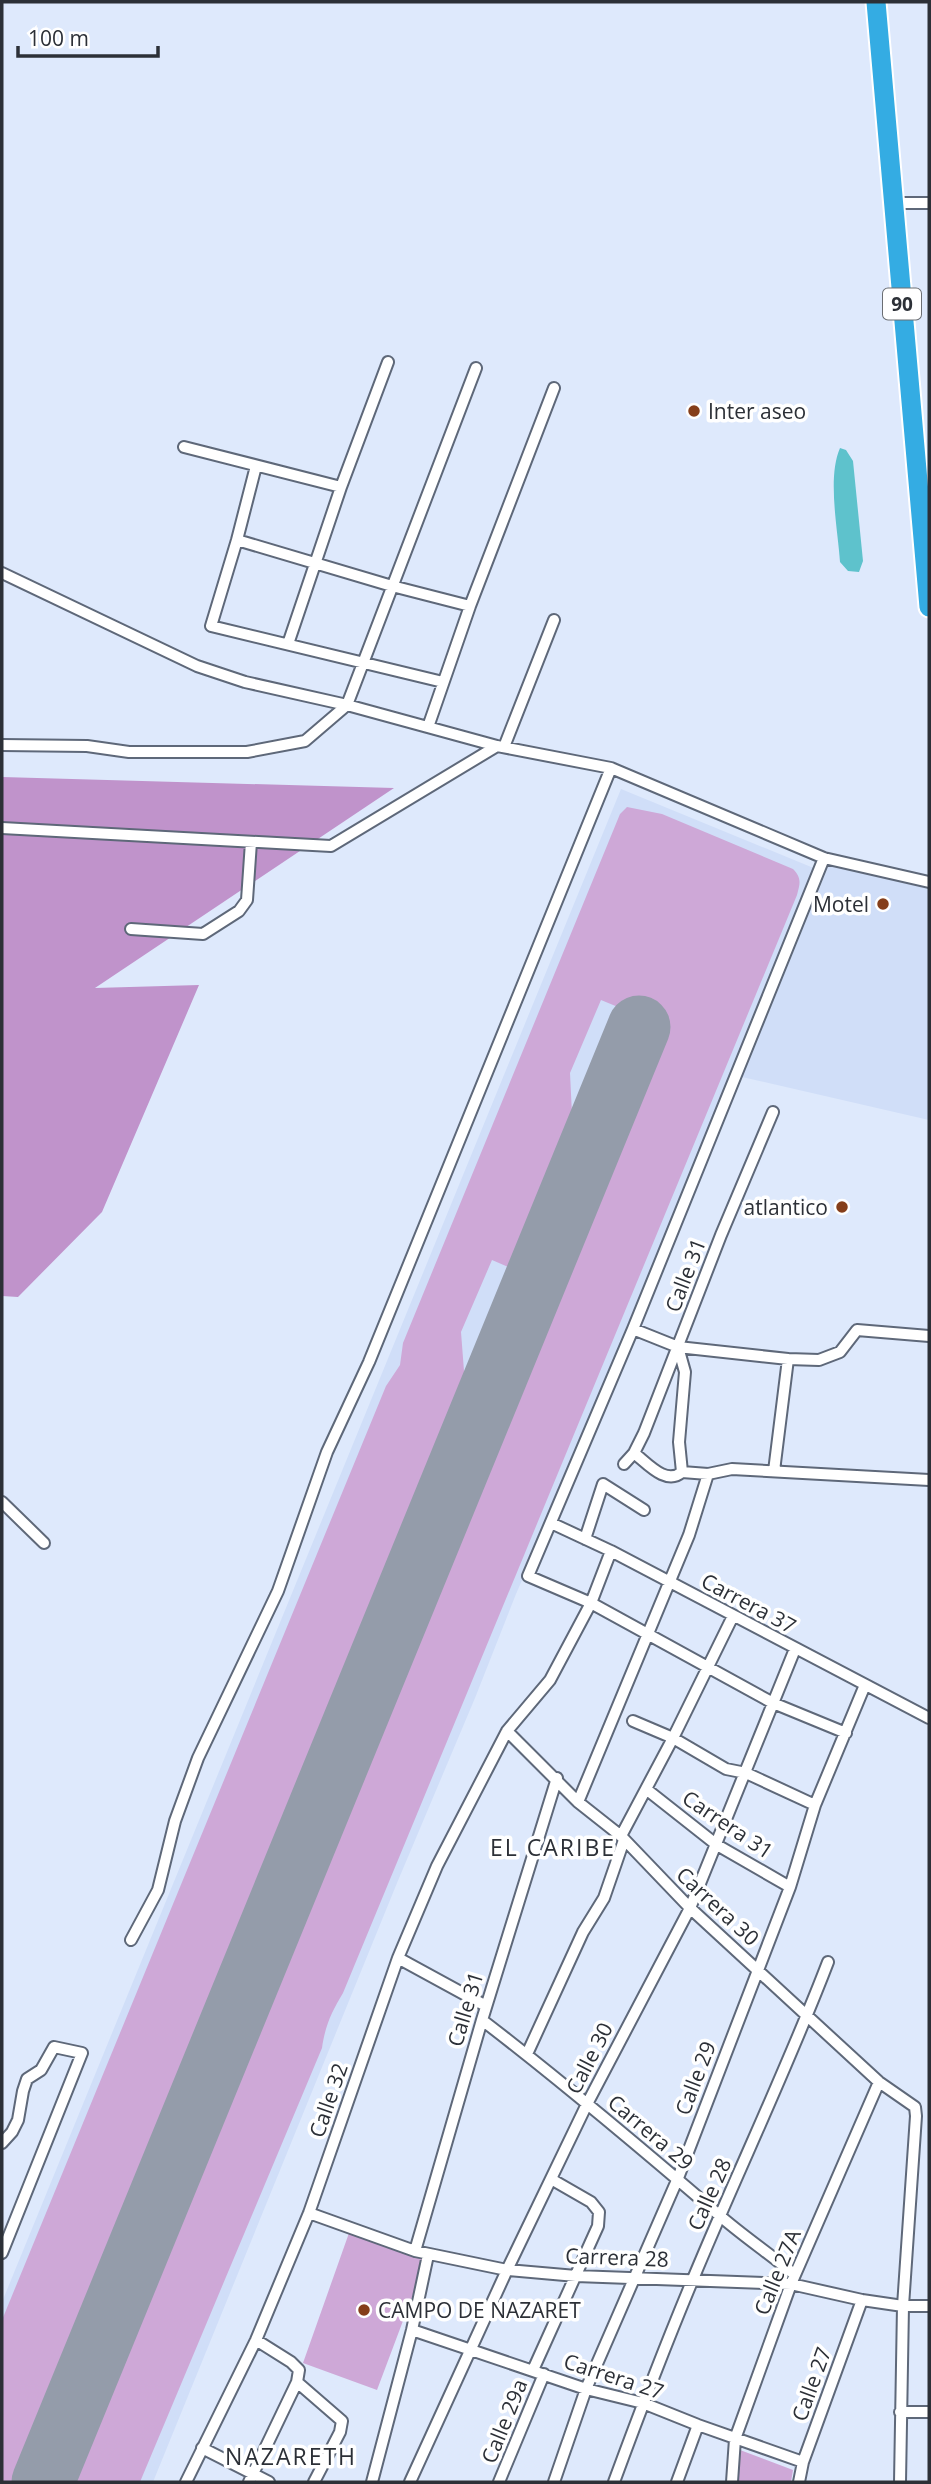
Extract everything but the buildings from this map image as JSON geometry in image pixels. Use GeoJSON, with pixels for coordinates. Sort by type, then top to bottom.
{"type":"FeatureCollection","features":[{"type":"Feature","properties":{"kind":"highway","name":"90"},"geometry":{"type":"LineString","coordinates":[[876,2],[929,607]]}},
{"type":"Feature","properties":{"kind":"street"},"geometry":{"type":"LineString","coordinates":[[894,203],[929,203]]}},
{"type":"Feature","properties":{"kind":"street"},"geometry":{"type":"LineString","coordinates":[[288,644],[387,362]]}},
{"type":"Feature","properties":{"kind":"street"},"geometry":{"type":"LineString","coordinates":[[2,745],[87,746],[129,752],[247,752],[305,741],[347,705],[476,368]]}},
{"type":"Feature","properties":{"kind":"street"},"geometry":{"type":"LineString","coordinates":[[428,727],[470,606],[554,388]]}},
{"type":"Feature","properties":{"kind":"street"},"geometry":{"type":"LineString","coordinates":[[184,447],[341,487]]}},
{"type":"Feature","properties":{"kind":"street"},"geometry":{"type":"LineString","coordinates":[[256,466],[211,626],[443,682]]}},
{"type":"Feature","properties":{"kind":"street"},"geometry":{"type":"LineString","coordinates":[[237,540],[316,565],[470,606]]}},
{"type":"Feature","properties":{"kind":"street"},"geometry":{"type":"LineString","coordinates":[[2,573],[197,666],[245,682],[347,705],[500,746],[611,768],[824,858],[929,882]]}},
{"type":"Feature","properties":{"kind":"street"},"geometry":{"type":"LineString","coordinates":[[2,828],[331,846],[500,746],[554,620]]}},
{"type":"Feature","properties":{"kind":"street"},"geometry":{"type":"LineString","coordinates":[[131,1940],[158,1891],[175,1821],[198,1758],[278,1591],[327,1452],[369,1362],[611,768]]}},
{"type":"Feature","properties":{"kind":"street"},"geometry":{"type":"LineString","coordinates":[[131,929],[203,934],[239,911],[247,900],[251,842]]}},
{"type":"Feature","properties":{"kind":"street"},"geometry":{"type":"LineString","coordinates":[[824,858],[633,1329],[528,1576],[591,1603],[773,1703],[846,1733]]}},
{"type":"Feature","properties":{"kind":"street","name":"Calle 31"},"geometry":{"type":"LineString","coordinates":[[624,1464],[634,1453],[773,1112]]}},
{"type":"Feature","properties":{"kind":"street"},"geometry":{"type":"LineString","coordinates":[[633,1329],[678,1348],[818,1360],[840,1352],[857,1330],[929,1336]]}},
{"type":"Feature","properties":{"kind":"street"},"geometry":{"type":"LineString","coordinates":[[634,1453],[661,1474],[671,1478],[682,1472],[680,1441],[684,1372],[678,1348]]}},
{"type":"Feature","properties":{"kind":"street"},"geometry":{"type":"LineString","coordinates":[[774,1471],[788,1359]]}},
{"type":"Feature","properties":{"kind":"street"},"geometry":{"type":"LineString","coordinates":[[682,1472],[708,1474],[732,1469],[929,1480]]}},
{"type":"Feature","properties":{"kind":"street"},"geometry":{"type":"LineString","coordinates":[[578,1802],[689,1535],[708,1474]]}},
{"type":"Feature","properties":{"kind":"street"},"geometry":{"type":"LineString","coordinates":[[585,1539],[603,1484],[644,1510]]}},
{"type":"Feature","properties":{"kind":"street"},"geometry":{"type":"LineString","coordinates":[[2,1502],[44,1543]]}},
{"type":"Feature","properties":{"kind":"street","name":"Carrera 37"},"geometry":{"type":"LineString","coordinates":[[551,1523],[611,1551],[929,1718]]}},
{"type":"Feature","properties":{"kind":"street","name":"Calle 32"},"geometry":{"type":"LineString","coordinates":[[186,2482],[256,2340],[309,2213],[398,1958],[438,1866],[507,1731],[550,1680],[591,1603],[611,1551]]}},
{"type":"Feature","properties":{"kind":"street"},"geometry":{"type":"LineString","coordinates":[[527,2054],[583,1932],[604,1898],[622,1838],[733,1616]]}},
{"type":"Feature","properties":{"kind":"street","name":"Calle 30"},"geometry":{"type":"LineString","coordinates":[[410,2482],[587,2104],[690,1908],[795,1649]]}},
{"type":"Feature","properties":{"kind":"street","name":"Calle 29"},"geometry":{"type":"LineString","coordinates":[[554,2482],[586,2389],[678,2178],[790,1887],[815,1805],[865,1685]]}},
{"type":"Feature","properties":{"kind":"street"},"geometry":{"type":"LineString","coordinates":[[633,1721],[673,1738],[726,1769],[746,1773],[815,1805]]}},
{"type":"Feature","properties":{"kind":"street","name":"Carrera 30"},"geometry":{"type":"LineString","coordinates":[[507,1731],[557,1778],[578,1802],[622,1838],[690,1908],[879,2082],[915,2107],[902,2306]]}},
{"type":"Feature","properties":{"kind":"street","name":"Calle 31"},"geometry":{"type":"LineString","coordinates":[[415,2251],[486,2006],[557,1778]]}},
{"type":"Feature","properties":{"kind":"street","name":"Carrera 31"},"geometry":{"type":"LineString","coordinates":[[646,1789],[717,1845],[790,1887]]}},
{"type":"Feature","properties":{"kind":"street"},"geometry":{"type":"LineString","coordinates":[[398,1958],[486,2006]]}},
{"type":"Feature","properties":{"kind":"street","name":"Calle 28"},"geometry":{"type":"LineString","coordinates":[[614,2482],[693,2279],[808,2015],[828,1962]]}},
{"type":"Feature","properties":{"kind":"street","name":"Carrera 29"},"geometry":{"type":"LineString","coordinates":[[482,2020],[678,2178],[793,2280]]}},
{"type":"Feature","properties":{"kind":"street"},"geometry":{"type":"LineString","coordinates":[[2,2143],[18,2120],[27,2079],[41,2070],[54,2047],[82,2053],[2,2253]]}},
{"type":"Feature","properties":{"kind":"street","name":"Calle 27A"},"geometry":{"type":"LineString","coordinates":[[732,2482],[735,2439],[793,2280],[879,2082]]}},
{"type":"Feature","properties":{"kind":"street","name":"Calle 29a"},"geometry":{"type":"LineString","coordinates":[[499,2482],[538,2372],[598,2226],[600,2212],[591,2202],[551,2179]]}},
{"type":"Feature","properties":{"kind":"street","name":"Carrera 28"},"geometry":{"type":"LineString","coordinates":[[309,2213],[428,2255],[507,2270],[576,2276],[793,2280],[862,2300],[902,2306],[929,2306]]}},
{"type":"Feature","properties":{"kind":"street"},"geometry":{"type":"LineString","coordinates":[[372,2482],[412,2330],[428,2255]]}},
{"type":"Feature","properties":{"kind":"street","name":"Calle 27"},"geometry":{"type":"LineString","coordinates":[[799,2482],[803,2462],[862,2300]]}},
{"type":"Feature","properties":{"kind":"street"},"geometry":{"type":"LineString","coordinates":[[900,2482],[902,2306]]}},
{"type":"Feature","properties":{"kind":"street","name":"Carrera 27"},"geometry":{"type":"LineString","coordinates":[[412,2330],[586,2389],[643,2403],[698,2426],[803,2462]]}},
{"type":"Feature","properties":{"kind":"street"},"geometry":{"type":"LineString","coordinates":[[256,2340],[291,2362],[298,2376],[342,2421],[340,2432],[314,2482]]}},
{"type":"Feature","properties":{"kind":"street"},"geometry":{"type":"LineString","coordinates":[[251,2479],[298,2376]]}},
{"type":"Feature","properties":{"kind":"street"},"geometry":{"type":"LineString","coordinates":[[900,2412],[929,2413]]}},
{"type":"Feature","properties":{"kind":"street"},"geometry":{"type":"LineString","coordinates":[[677,2482],[698,2426]]}},
{"type":"Feature","properties":{"kind":"street"},"geometry":{"type":"LineString","coordinates":[[202,2448],[251,2479],[269,2482]]}},
{"type":"Feature","properties":{"kind":"shaded area"},"geometry":{"type":"Polygon","coordinates":[[[2,777],[394,788],[95,988],[199,985],[102,1212],[18,1297],[2,1296],[2,777]]]}},
{"type":"Feature","properties":{"kind":"shaded area"},"geometry":{"type":"Polygon","coordinates":[[[621,789],[816,869],[153,2482],[2,2482],[2,2302],[621,789]]]}},
{"type":"Feature","properties":{"kind":"shaded area"},"geometry":{"type":"Polygon","coordinates":[[[627,807],[662,814],[793,869],[800,881],[797,895],[330,2019],[322,2048],[140,2482],[67,2482],[664,1026],[601,1000],[570,1073],[573,1135],[515,1270],[492,1260],[461,1332],[466,1397],[22,2482],[2,2482],[2,2320],[386,1386],[400,1365],[403,1343],[620,814],[627,807]]]}},
{"type":"Feature","properties":{"kind":"shaded area"},"geometry":{"type":"Polygon","coordinates":[[[829,865],[929,889],[929,1120],[742,1077],[829,865]]]}},
{"type":"Feature","properties":{"kind":"shaded area","name":"CAMPO DE NAZARET"},"geometry":{"type":"Polygon","coordinates":[[[349,2233],[427,2257],[377,2390],[303,2363],[349,2233]]]}},
{"type":"Feature","properties":{"kind":"shaded area"},"geometry":{"type":"Polygon","coordinates":[[[740,2450],[793,2470],[791,2482],[738,2482],[740,2450]]]}},
{"type":"Feature","properties":{"kind":"water"},"geometry":{"type":"Polygon","coordinates":[[[840,448],[846,450],[853,461],[863,561],[859,572],[848,571],[840,562],[834,474],[840,448]]]}},
{"type":"Feature","properties":{"kind":"runway"},"geometry":{"type":"LineString","coordinates":[[43,2482],[639,1027]]}},
{"type":"Feature","properties":{"kind":"place","name":"Inter aseo"},"geometry":{"type":"Point","coordinates":[694,411]}},
{"type":"Feature","properties":{"kind":"place","name":"Motel"},"geometry":{"type":"Point","coordinates":[883,904]}},
{"type":"Feature","properties":{"kind":"place","name":"atlantico"},"geometry":{"type":"Point","coordinates":[842,1207]}},
{"type":"Feature","properties":{"kind":"place","name":"CAMPO DE NAZARET"},"geometry":{"type":"Point","coordinates":[364,2310]}},
{"type":"Feature","properties":{"kind":"district","name":"EL CARIBE"},"geometry":{"type":"Point","coordinates":[553,1847]}},
{"type":"Feature","properties":{"kind":"district","name":"NAZARETH"},"geometry":{"type":"Point","coordinates":[291,2456]}}]}
